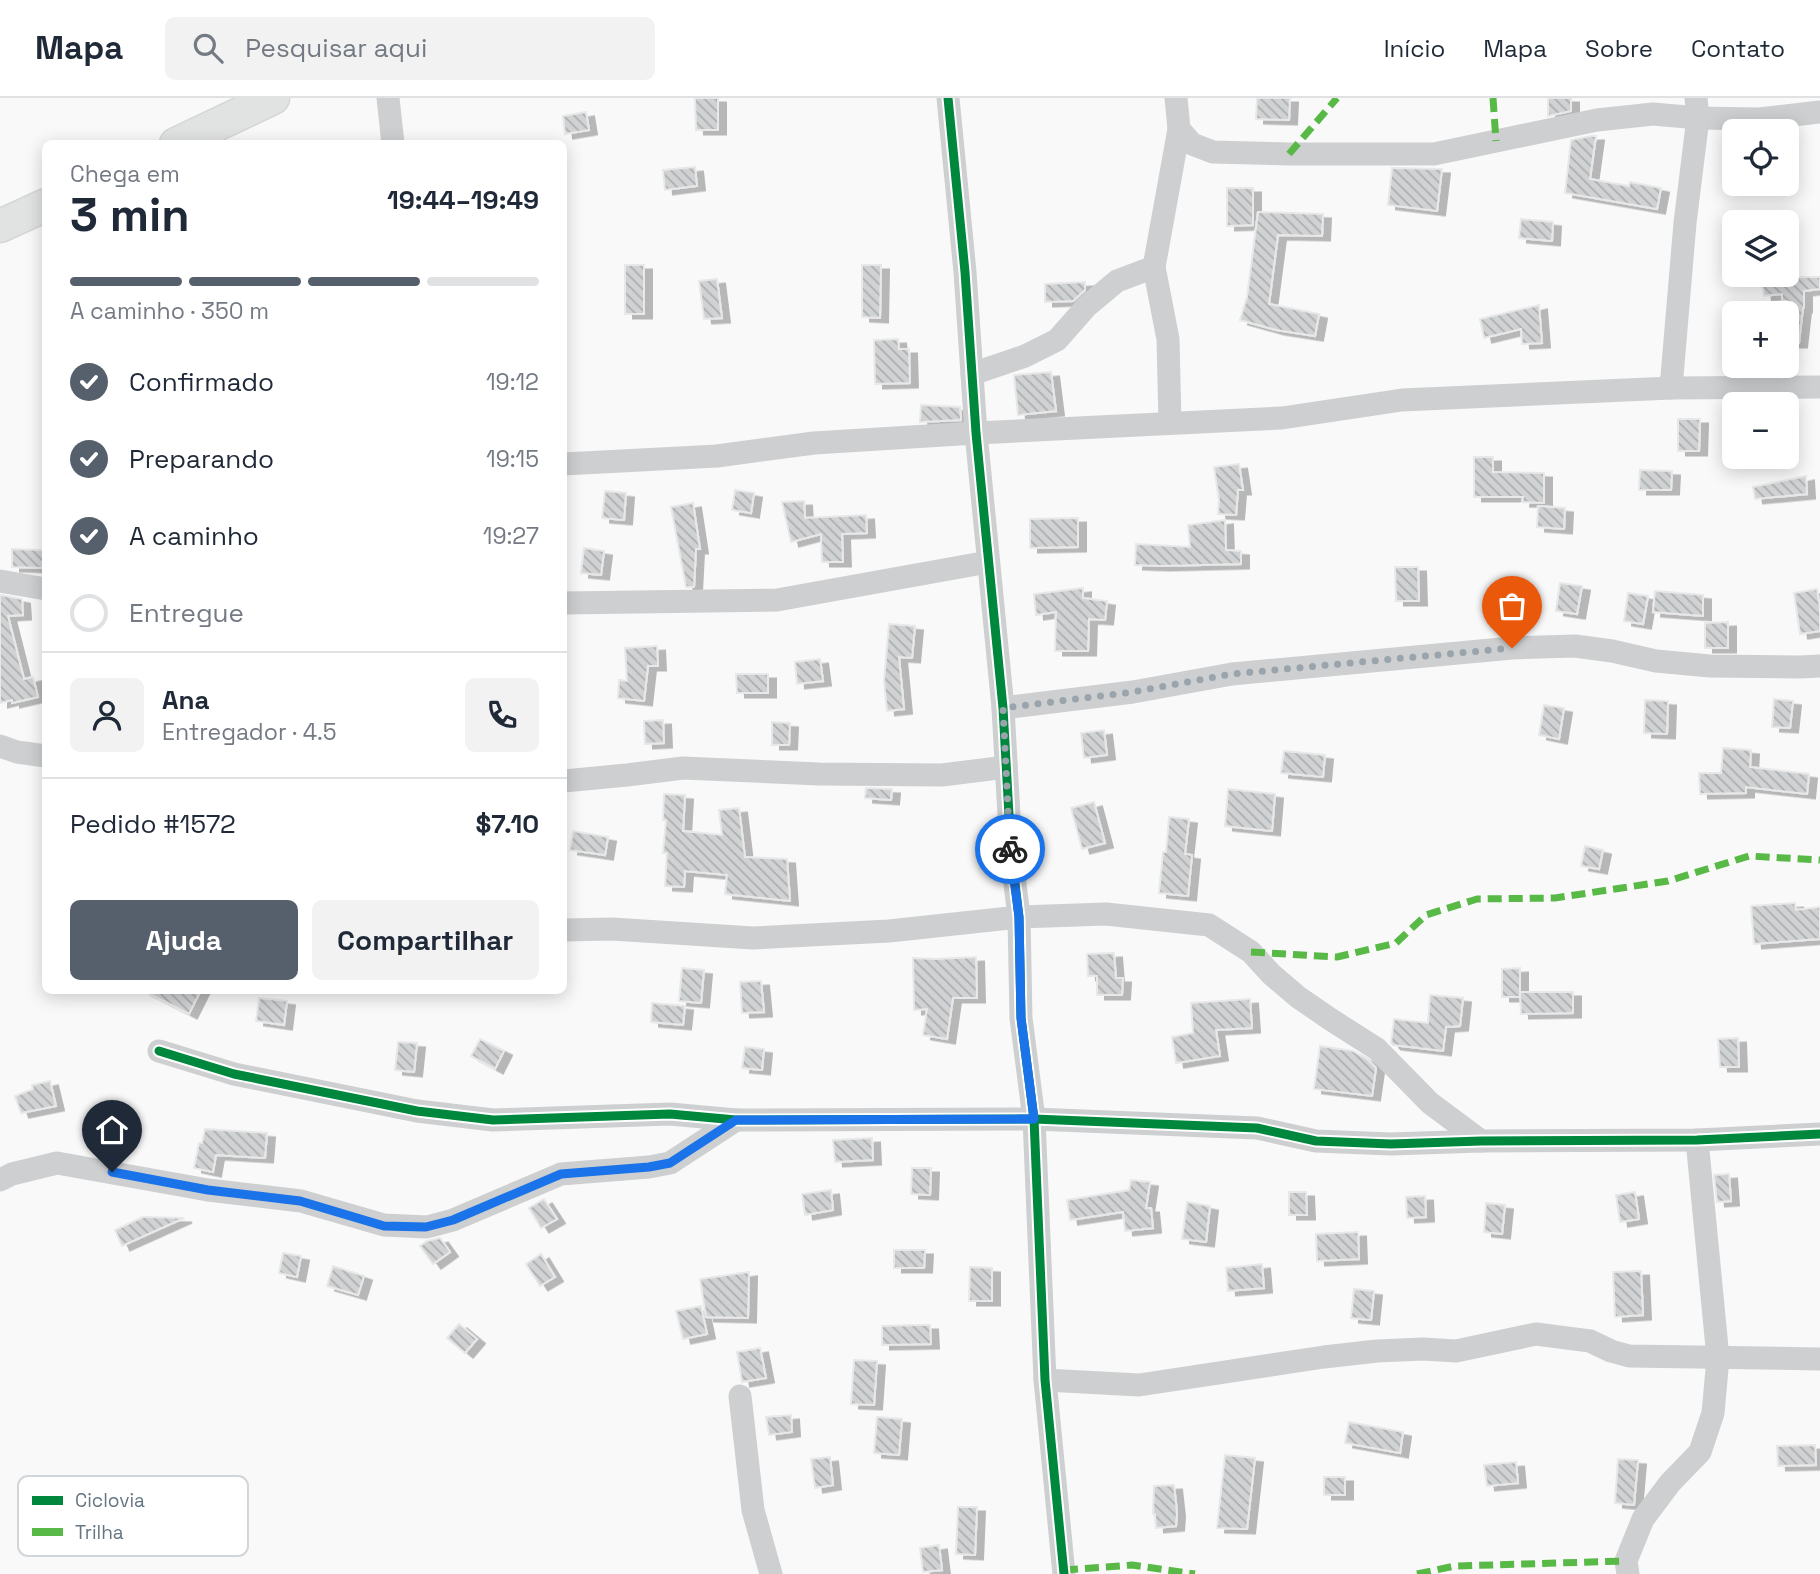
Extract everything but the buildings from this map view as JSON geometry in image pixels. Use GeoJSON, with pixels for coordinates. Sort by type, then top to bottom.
{"type":"FeatureCollection","features":[{"type":"Feature","properties":{"kind":"street"},"geometry":{"type":"LineString","coordinates":[[184,140],[273,98]]}},
{"type":"Feature","properties":{"kind":"street"},"geometry":{"type":"LineString","coordinates":[[388,98],[393,140]]}},
{"type":"Feature","properties":{"kind":"street"},"geometry":{"type":"LineString","coordinates":[[948,98],[965,272],[976,433],[1003,708],[1011,851],[1019,917],[1021,1018],[1034,1119],[1045,1380],[1064,1574]]}},
{"type":"Feature","properties":{"kind":"street"},"geometry":{"type":"LineString","coordinates":[[1170,423],[1168,339],[1154,267],[1179,129],[1176,98]]}},
{"type":"Feature","properties":{"kind":"street"},"geometry":{"type":"LineString","coordinates":[[1179,129],[1192,144],[1213,152],[1434,154],[1597,120],[1697,108],[1759,119],[1820,112]]}},
{"type":"Feature","properties":{"kind":"street"},"geometry":{"type":"LineString","coordinates":[[1671,388],[1697,108]]}},
{"type":"Feature","properties":{"kind":"street"},"geometry":{"type":"LineString","coordinates":[[0,226],[42,207]]}},
{"type":"Feature","properties":{"kind":"street"},"geometry":{"type":"LineString","coordinates":[[972,374],[1025,356],[1057,340],[1087,306],[1117,281],[1154,267]]}},
{"type":"Feature","properties":{"kind":"street"},"geometry":{"type":"LineString","coordinates":[[567,464],[716,456],[814,443],[1282,418],[1402,400],[1671,388],[1820,387]]}},
{"type":"Feature","properties":{"kind":"street"},"geometry":{"type":"LineString","coordinates":[[567,603],[777,600],[988,562]]}},
{"type":"Feature","properties":{"kind":"street"},"geometry":{"type":"LineString","coordinates":[[0,581],[42,588]]}},
{"type":"Feature","properties":{"kind":"street"},"geometry":{"type":"LineString","coordinates":[[1003,708],[1133,692],[1232,674],[1512,648],[1575,646],[1656,661],[1710,666],[1820,666]]}},
{"type":"Feature","properties":{"kind":"street"},"geometry":{"type":"LineString","coordinates":[[0,746],[17,752],[42,755]]}},
{"type":"Feature","properties":{"kind":"street"},"geometry":{"type":"LineString","coordinates":[[567,780],[682,768],[819,774],[942,775],[1006,767]]}},
{"type":"Feature","properties":{"kind":"street"},"geometry":{"type":"LineString","coordinates":[[567,930],[612,929],[753,938],[889,931],[1019,917],[1106,914],[1209,925],[1251,952],[1270,974],[1298,997],[1377,1049],[1430,1103],[1482,1141]]}},
{"type":"Feature","properties":{"kind":"street"},"geometry":{"type":"LineString","coordinates":[[159,1051],[234,1074],[417,1111],[493,1120],[670,1114],[736,1120],[1034,1119],[1257,1128],[1316,1141],[1391,1144],[1697,1140],[1820,1134]]}},
{"type":"Feature","properties":{"kind":"street"},"geometry":{"type":"LineString","coordinates":[[0,1180],[12,1174],[57,1163],[208,1190],[300,1201],[384,1226],[426,1227],[453,1220],[561,1174],[670,1163],[736,1120]]}},
{"type":"Feature","properties":{"kind":"street"},"geometry":{"type":"LineString","coordinates":[[1628,1574],[1626,1561],[1643,1518],[1700,1452],[1713,1413],[1718,1358],[1697,1140]]}},
{"type":"Feature","properties":{"kind":"street"},"geometry":{"type":"LineString","coordinates":[[1045,1380],[1139,1385],[1364,1352],[1423,1349],[1456,1351],[1536,1334],[1590,1342],[1629,1356],[1820,1359]]}},
{"type":"Feature","properties":{"kind":"street"},"geometry":{"type":"LineString","coordinates":[[740,1396],[753,1510],[771,1574]]}},
{"type":"Feature","properties":{"kind":"marked path"},"geometry":{"type":"LineString","coordinates":[[1289,154],[1337,98]]}},
{"type":"Feature","properties":{"kind":"marked path"},"geometry":{"type":"LineString","coordinates":[[1493,98],[1496,141]]}},
{"type":"Feature","properties":{"kind":"marked path"},"geometry":{"type":"LineString","coordinates":[[1251,952],[1337,957],[1396,943],[1426,915],[1477,899],[1555,898],[1668,881],[1749,856],[1820,860]]}},
{"type":"Feature","properties":{"kind":"marked path"},"geometry":{"type":"LineString","coordinates":[[1417,1574],[1455,1566],[1626,1561]]}},
{"type":"Feature","properties":{"kind":"marked path"},"geometry":{"type":"LineString","coordinates":[[1064,1570],[1132,1565],[1195,1574]]}},
{"type":"Feature","properties":{"kind":"cycle path"},"geometry":{"type":"LineString","coordinates":[[948,98],[965,272],[976,433],[1003,708],[1011,851],[1019,917],[1021,1018],[1034,1119],[1045,1380],[1064,1574]]}},
{"type":"Feature","properties":{"kind":"cycle path"},"geometry":{"type":"LineString","coordinates":[[159,1051],[234,1074],[417,1111],[493,1120],[670,1114],[736,1120],[1034,1119],[1257,1128],[1316,1141],[1391,1144],[1697,1140],[1820,1134]]}},
{"type":"Feature","properties":{"kind":"way so far"},"geometry":{"type":"LineString","coordinates":[[1010,849],[1003,708],[1133,692],[1232,674],[1512,648]]}},
{"type":"Feature","properties":{"kind":"route"},"geometry":{"type":"LineString","coordinates":[[112,1172],[208,1190],[300,1201],[384,1226],[426,1227],[453,1220],[561,1174],[670,1163],[736,1120],[1034,1119],[1021,1018],[1019,917],[1010,849]]}}]}
